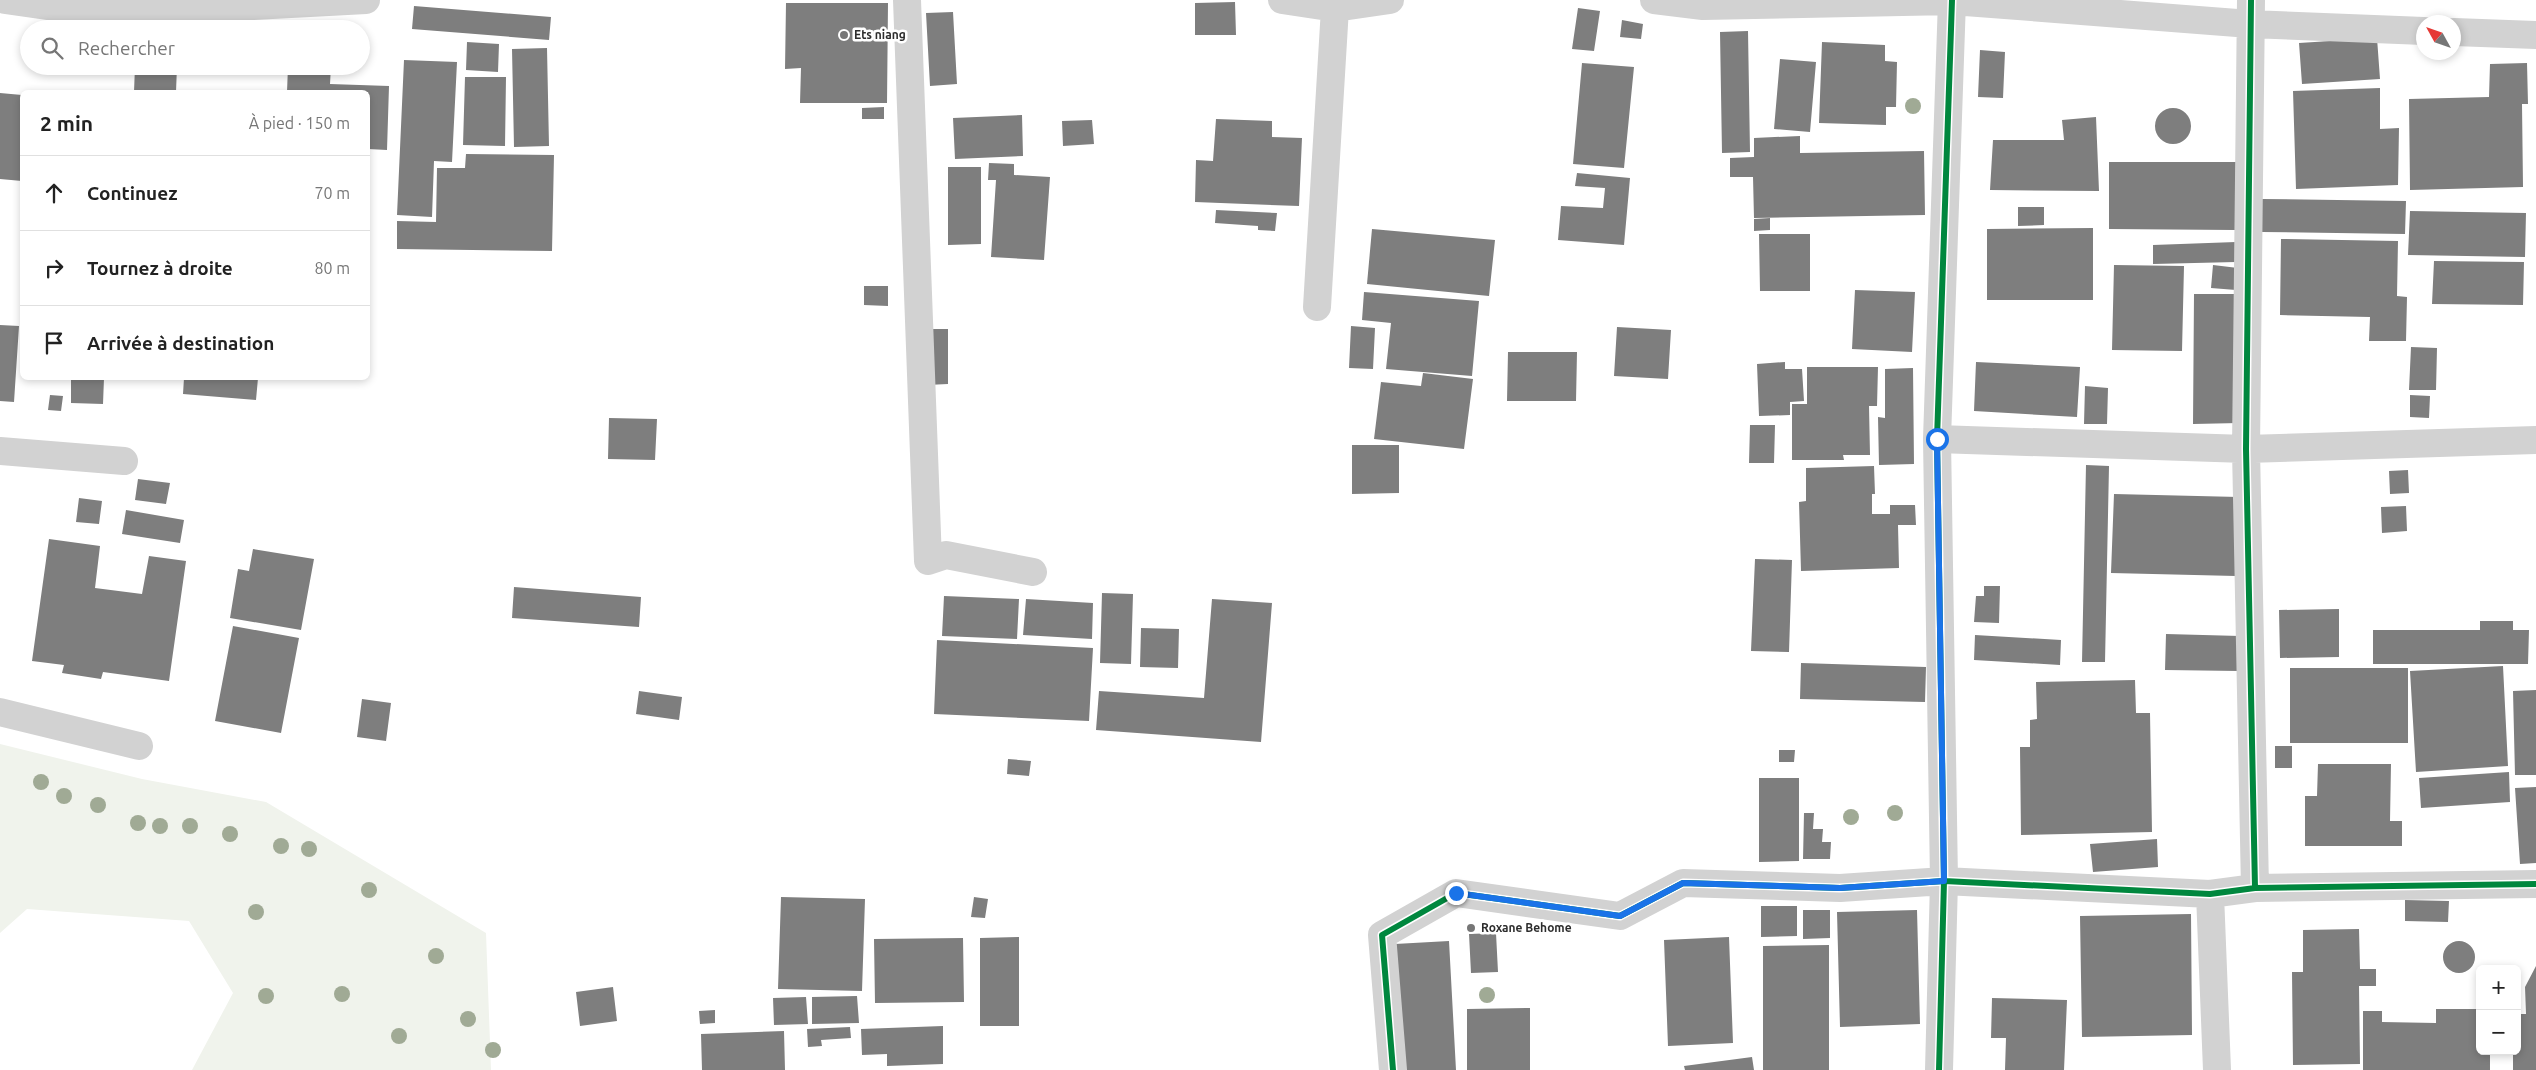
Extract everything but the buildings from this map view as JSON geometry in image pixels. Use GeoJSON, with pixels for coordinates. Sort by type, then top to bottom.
{"type":"FeatureCollection","features":[{"type":"Feature","properties":{"kind":"street"},"geometry":{"type":"LineString","coordinates":[[5,0],[103,7],[366,0]]}},
{"type":"Feature","properties":{"kind":"street"},"geometry":{"type":"LineString","coordinates":[[906,0],[928,561],[946,555],[1033,572]]}},
{"type":"Feature","properties":{"kind":"street"},"geometry":{"type":"LineString","coordinates":[[1282,0],[1335,8],[1390,0]]}},
{"type":"Feature","properties":{"kind":"street"},"geometry":{"type":"LineString","coordinates":[[1654,0],[1703,6],[1952,1],[2250,12],[2416,29]]}},
{"type":"Feature","properties":{"kind":"street"},"geometry":{"type":"LineString","coordinates":[[1940,1070],[1944,881],[1937,439],[1952,1]]}},
{"type":"Feature","properties":{"kind":"street"},"geometry":{"type":"LineString","coordinates":[[1316,307],[1335,8]]}},
{"type":"Feature","properties":{"kind":"street"},"geometry":{"type":"LineString","coordinates":[[2250,12],[2246,449],[2255,888]]}},
{"type":"Feature","properties":{"kind":"street"},"geometry":{"type":"LineString","coordinates":[[2461,32],[2536,35]]}},
{"type":"Feature","properties":{"kind":"street"},"geometry":{"type":"LineString","coordinates":[[1937,439],[2246,449],[2536,440]]}},
{"type":"Feature","properties":{"kind":"street"},"geometry":{"type":"LineString","coordinates":[[0,450],[124,461]]}},
{"type":"Feature","properties":{"kind":"street"},"geometry":{"type":"LineString","coordinates":[[0,712],[139,746]]}},
{"type":"Feature","properties":{"kind":"street"},"geometry":{"type":"LineString","coordinates":[[1393,1070],[1382,935],[1456,893],[1620,916],[1683,883],[1840,888],[1944,881],[2210,894],[2255,888],[2536,884]]}},
{"type":"Feature","properties":{"kind":"street"},"geometry":{"type":"LineString","coordinates":[[2210,894],[2217,1070]]}},
{"type":"Feature","properties":{"kind":"shaded area"},"geometry":{"type":"Polygon","coordinates":[[[0,744],[142,779],[266,802],[486,933],[491,1070],[192,1070],[233,993],[189,921],[27,909],[0,933],[0,744]]]}},
{"type":"Feature","properties":{"kind":"cycle path"},"geometry":{"type":"LineString","coordinates":[[1939,1070],[1944,881],[1937,439],[1952,0]]}},
{"type":"Feature","properties":{"kind":"cycle path"},"geometry":{"type":"LineString","coordinates":[[2251,0],[2246,449],[2255,888]]}},
{"type":"Feature","properties":{"kind":"cycle path"},"geometry":{"type":"LineString","coordinates":[[1393,1070],[1382,935],[1456,893],[1620,916],[1683,883],[1840,888],[1944,881],[2210,894],[2255,888],[2536,884]]}},
{"type":"Feature","properties":{"kind":"place","name":"Ets niang"},"geometry":{"type":"Point","coordinates":[844,35]}},
{"type":"Feature","properties":{"kind":"place","name":"Roxane Behome"},"geometry":{"type":"Point","coordinates":[1471,928]}},
{"type":"Feature","properties":{"kind":"route"},"geometry":{"type":"LineString","coordinates":[[1456,893],[1620,916],[1683,883],[1840,888],[1944,881],[1937,439]]}}]}
